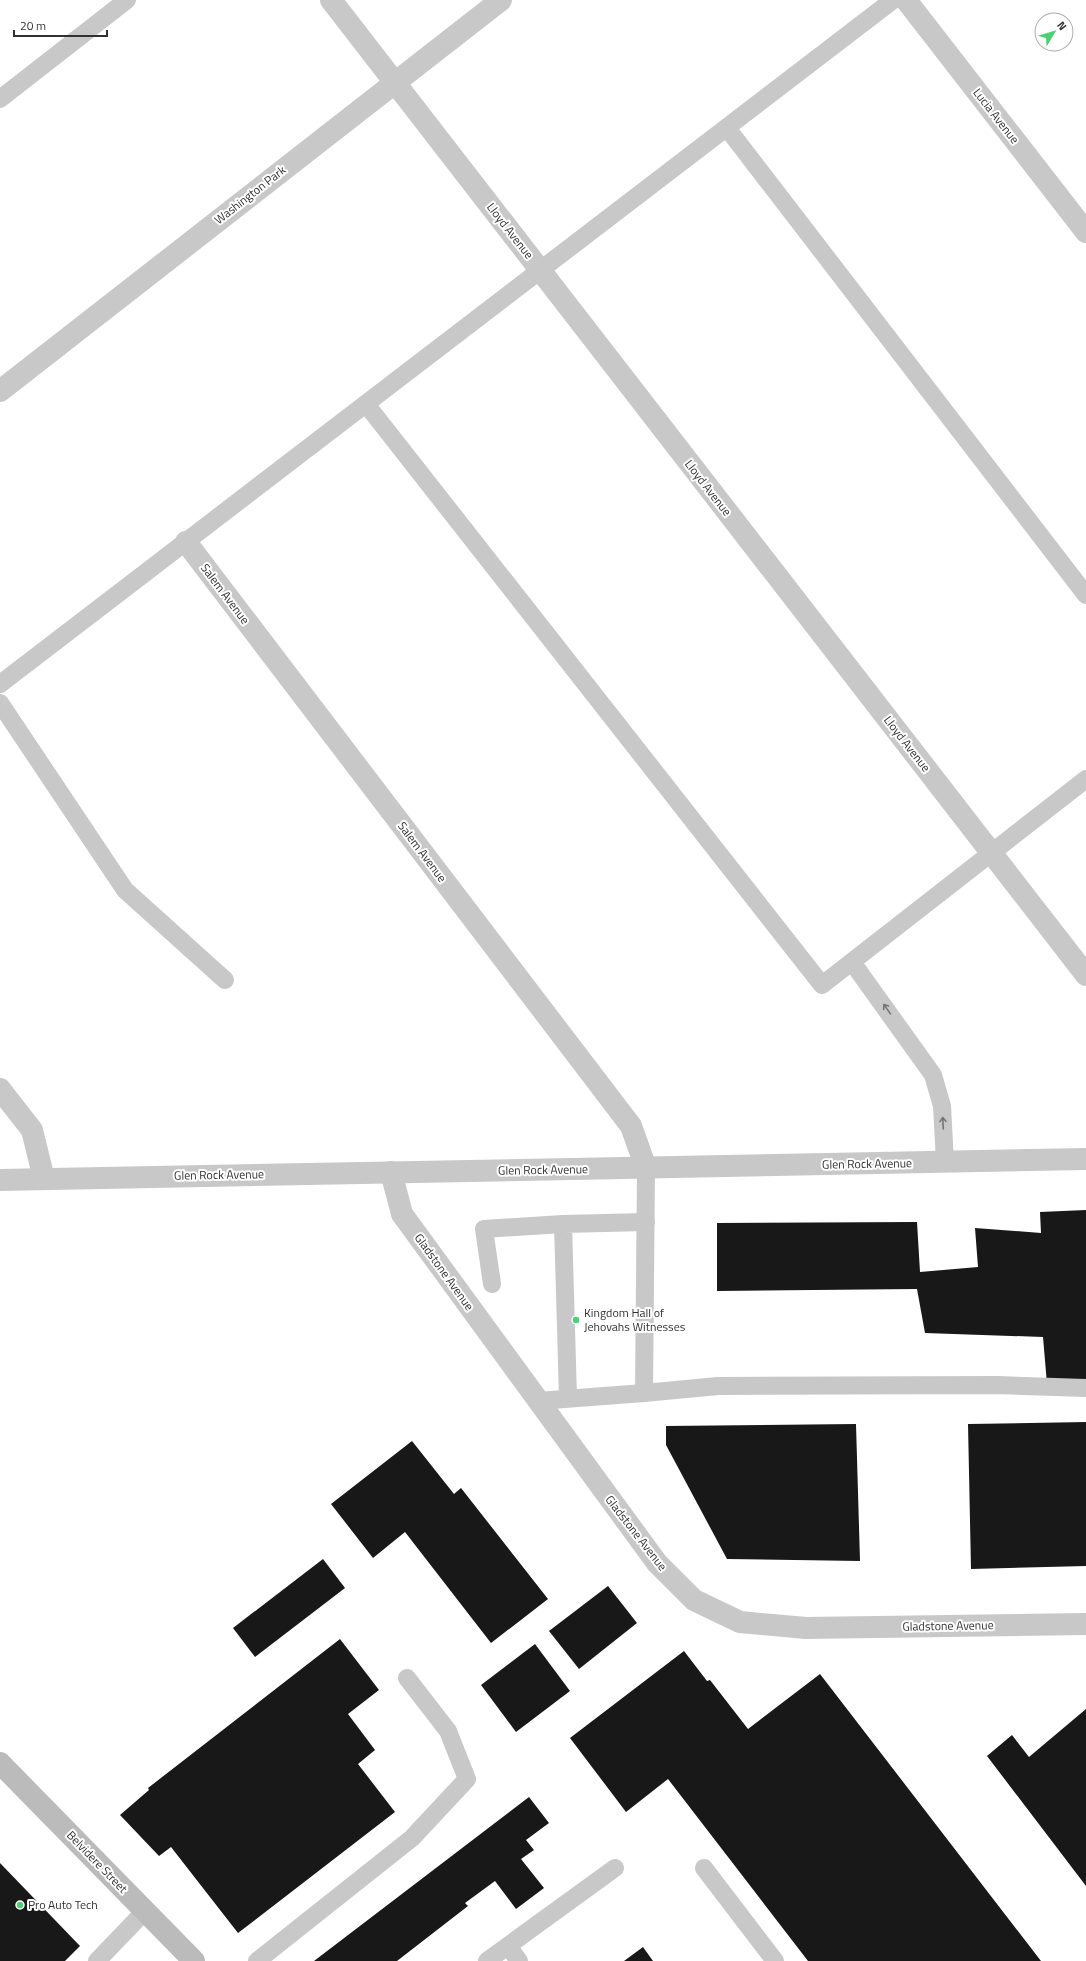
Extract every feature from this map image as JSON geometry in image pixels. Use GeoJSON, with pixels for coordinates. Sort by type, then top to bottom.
{"type":"FeatureCollection","features":[{"type":"Feature","properties":{"kind":"main road","name":"Belvidere Street"},"geometry":{"type":"LineString","coordinates":[[0,1763],[144,1912],[194,1961]]}},
{"type":"Feature","properties":{"kind":"street","name":"Lloyd Avenue"},"geometry":{"type":"LineString","coordinates":[[331,0],[1086,975]]}},
{"type":"Feature","properties":{"kind":"street","name":"Washington Park"},"geometry":{"type":"LineString","coordinates":[[0,391],[501,0]]}},
{"type":"Feature","properties":{"kind":"street","name":"Lucia Avenue"},"geometry":{"type":"LineString","coordinates":[[906,0],[1086,232]]}},
{"type":"Feature","properties":{"kind":"street","name":"Salem Avenue"},"geometry":{"type":"LineString","coordinates":[[186,542],[630,1126],[646,1168]]}},
{"type":"Feature","properties":{"kind":"street"},"geometry":{"type":"LineString","coordinates":[[0,1089],[32,1130],[44,1179]]}},
{"type":"Feature","properties":{"kind":"street","name":"Glen Rock Avenue"},"geometry":{"type":"LineString","coordinates":[[0,1180],[945,1162],[1085,1155]]}},
{"type":"Feature","properties":{"kind":"street","name":"Gladstone Avenue"},"geometry":{"type":"LineString","coordinates":[[391,1172],[402,1214],[657,1563],[694,1600],[740,1622],[806,1628],[1086,1624]]}},
{"type":"Feature","properties":{"kind":"lane"},"geometry":{"type":"LineString","coordinates":[[0,99],[127,0]]}},
{"type":"Feature","properties":{"kind":"lane"},"geometry":{"type":"LineString","coordinates":[[0,684],[893,0]]}},
{"type":"Feature","properties":{"kind":"lane"},"geometry":{"type":"LineString","coordinates":[[727,128],[1086,595]]}},
{"type":"Feature","properties":{"kind":"lane"},"geometry":{"type":"LineString","coordinates":[[366,404],[822,985],[1086,779]]}},
{"type":"Feature","properties":{"kind":"lane"},"geometry":{"type":"LineString","coordinates":[[0,703],[125,890],[225,980]]}},
{"type":"Feature","properties":{"kind":"lane"},"geometry":{"type":"LineString","coordinates":[[852,962],[933,1075],[942,1106],[945,1162]]}},
{"type":"Feature","properties":{"kind":"lane"},"geometry":{"type":"LineString","coordinates":[[644,1393],[646,1168]]}},
{"type":"Feature","properties":{"kind":"lane"},"geometry":{"type":"LineString","coordinates":[[492,1284],[484,1229],[563,1224],[646,1222]]}},
{"type":"Feature","properties":{"kind":"lane"},"geometry":{"type":"LineString","coordinates":[[563,1224],[568,1398]]}},
{"type":"Feature","properties":{"kind":"lane"},"geometry":{"type":"LineString","coordinates":[[538,1401],[718,1386],[997,1386],[1086,1388]]}},
{"type":"Feature","properties":{"kind":"lane"},"geometry":{"type":"LineString","coordinates":[[257,1961],[412,1838],[467,1779],[448,1731],[407,1678]]}},
{"type":"Feature","properties":{"kind":"lane"},"geometry":{"type":"LineString","coordinates":[[487,1961],[615,1868]]}},
{"type":"Feature","properties":{"kind":"lane"},"geometry":{"type":"LineString","coordinates":[[704,1868],[775,1961]]}},
{"type":"Feature","properties":{"kind":"lane"},"geometry":{"type":"LineString","coordinates":[[97,1961],[144,1912]]}},
{"type":"Feature","properties":{"kind":"lane"},"geometry":{"type":"LineString","coordinates":[[508,1946],[519,1961]]}},
{"type":"Feature","properties":{"kind":"building"},"geometry":{"type":"Polygon","coordinates":[[[1086,1210],[1086,1384],[1047,1384],[1043,1337],[925,1333],[917,1289],[717,1291],[717,1223],[917,1222],[920,1272],[978,1267],[975,1228],[1041,1233],[1040,1212],[1086,1210]]]}},
{"type":"Feature","properties":{"kind":"building"},"geometry":{"type":"Polygon","coordinates":[[[1086,1422],[1086,1566],[971,1569],[968,1424],[1086,1422]]]}},
{"type":"Feature","properties":{"kind":"building"},"geometry":{"type":"Polygon","coordinates":[[[856,1424],[860,1561],[727,1559],[666,1445],[666,1426],[856,1424]]]}},
{"type":"Feature","properties":{"kind":"building"},"geometry":{"type":"Polygon","coordinates":[[[412,1441],[454,1494],[461,1488],[548,1599],[491,1643],[405,1532],[373,1558],[331,1504],[412,1441]]]}},
{"type":"Feature","properties":{"kind":"building"},"geometry":{"type":"Polygon","coordinates":[[[323,1559],[345,1588],[255,1657],[233,1628],[323,1559]]]}},
{"type":"Feature","properties":{"kind":"building"},"geometry":{"type":"Polygon","coordinates":[[[608,1586],[637,1623],[579,1669],[549,1631],[608,1586]]]}},
{"type":"Feature","properties":{"kind":"building"},"geometry":{"type":"Polygon","coordinates":[[[340,1639],[379,1690],[348,1714],[375,1750],[358,1764],[395,1812],[238,1933],[171,1847],[159,1856],[120,1815],[149,1790],[148,1788],[340,1639]]]}},
{"type":"Feature","properties":{"kind":"building"},"geometry":{"type":"Polygon","coordinates":[[[535,1644],[570,1691],[516,1732],[481,1685],[535,1644]]]}},
{"type":"Feature","properties":{"kind":"building"},"geometry":{"type":"Polygon","coordinates":[[[684,1651],[707,1681],[710,1680],[748,1729],[820,1674],[1041,1961],[808,1961],[668,1779],[626,1812],[570,1738],[684,1651]]]}},
{"type":"Feature","properties":{"kind":"building"},"geometry":{"type":"Polygon","coordinates":[[[1086,1709],[1086,1886],[987,1756],[1012,1735],[1029,1757],[1086,1709]]]}},
{"type":"Feature","properties":{"kind":"building"},"geometry":{"type":"Polygon","coordinates":[[[529,1797],[549,1823],[526,1840],[534,1850],[521,1859],[544,1888],[516,1909],[495,1881],[465,1903],[468,1906],[397,1961],[314,1961],[529,1797]]]}},
{"type":"Feature","properties":{"kind":"building","name":"Pro Auto Tech"},"geometry":{"type":"Polygon","coordinates":[[[0,1863],[80,1946],[65,1961],[0,1961],[0,1863]]]}},
{"type":"Feature","properties":{"kind":"building"},"geometry":{"type":"Polygon","coordinates":[[[643,1947],[653,1961],[624,1961],[643,1947]]]}},
{"type":"Feature","properties":{"kind":"place","name":"Kingdom Hall of Jehovahs Witnesses"},"geometry":{"type":"Point","coordinates":[576,1320]}},
{"type":"Feature","properties":{"kind":"place","name":"Pro Auto Tech"},"geometry":{"type":"Point","coordinates":[20,1905]}}]}
